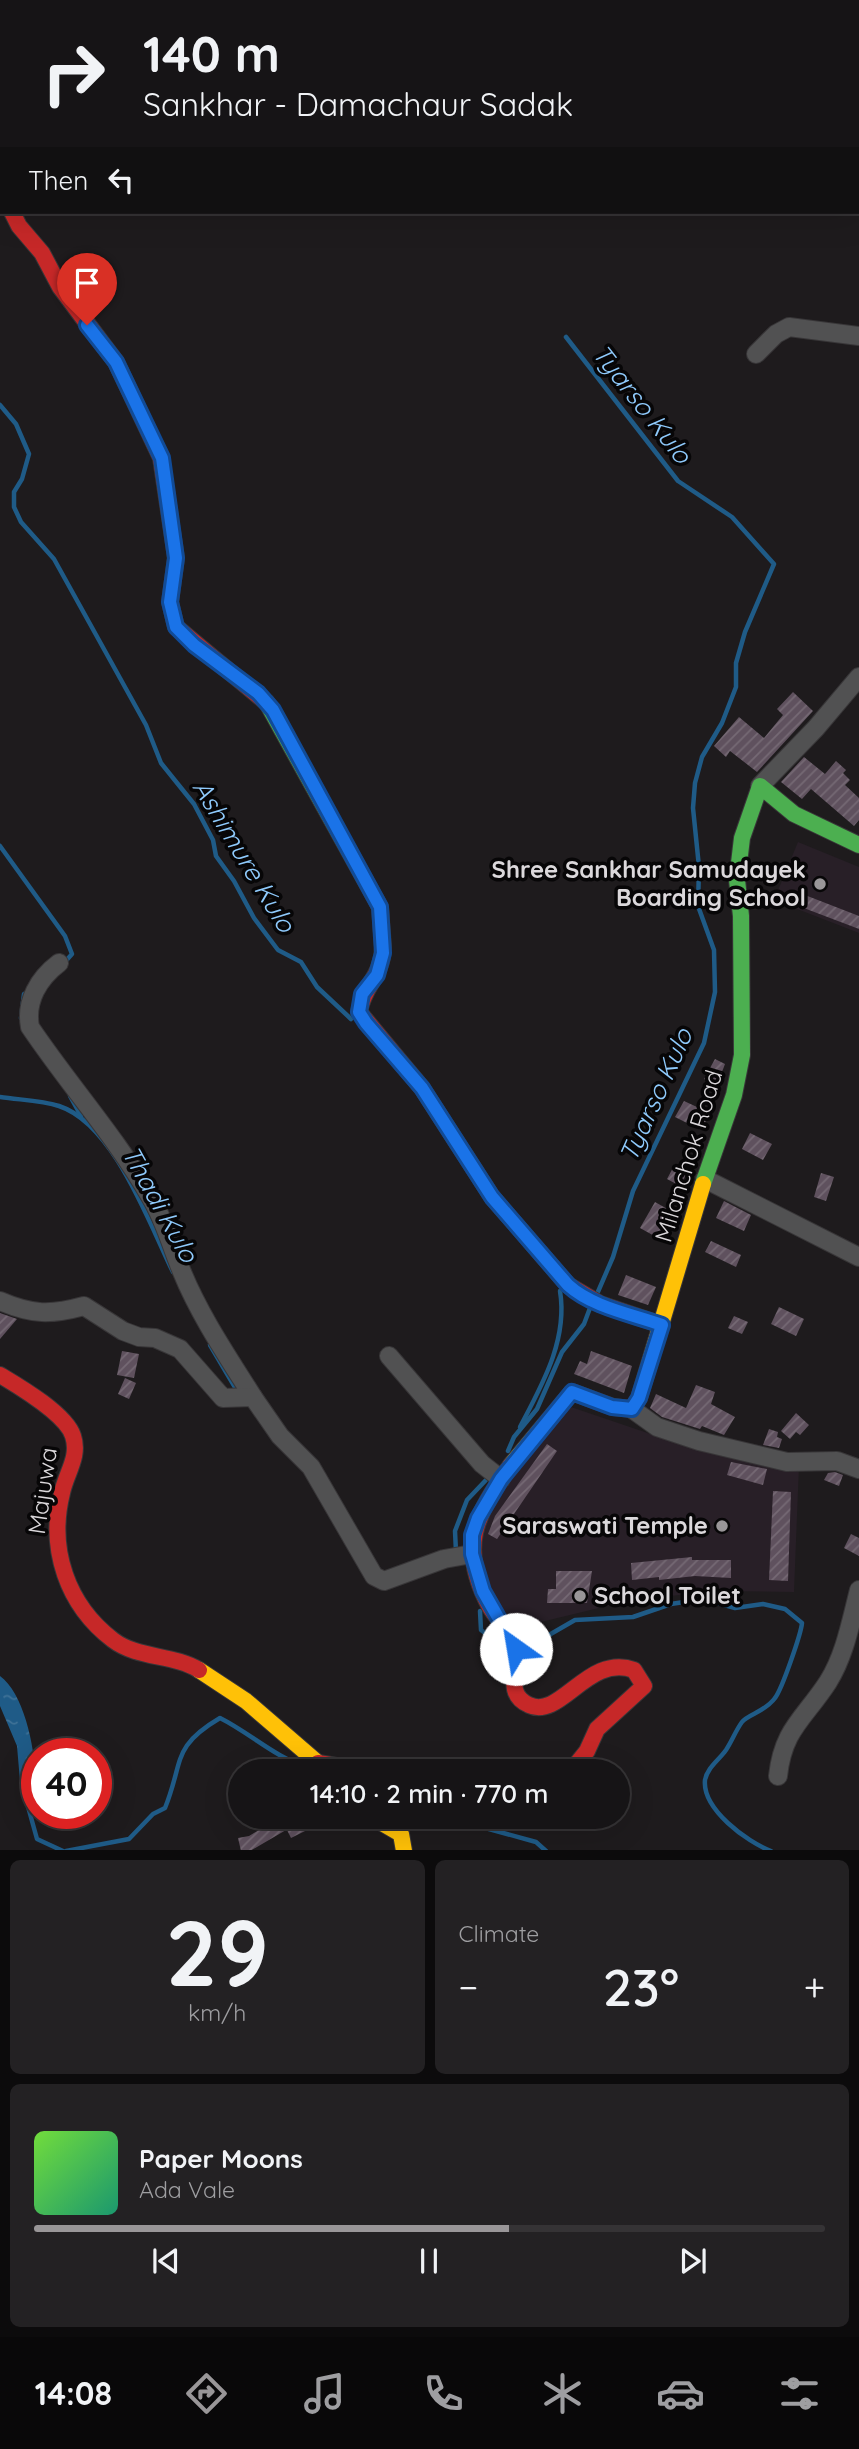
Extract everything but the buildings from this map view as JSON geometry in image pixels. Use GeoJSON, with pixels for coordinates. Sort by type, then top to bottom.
{"type":"FeatureCollection","features":[{"type":"Feature","properties":{"kind":"street"},"geometry":{"type":"LineString","coordinates":[[13,214],[19,226],[41,253],[60,287],[116,362],[162,458],[176,558],[170,602],[176,627],[194,645],[258,693],[273,710],[380,907],[383,953],[377,975],[362,994],[359,1012],[422,1088],[492,1197],[578,1294],[662,1325]]}},
{"type":"Feature","properties":{"kind":"street"},"geometry":{"type":"LineString","coordinates":[[756,354],[776,334],[789,327],[859,336]]}},
{"type":"Feature","properties":{"kind":"street"},"geometry":{"type":"LineString","coordinates":[[859,677],[836,701],[816,728],[760,786],[794,814],[859,845]]}},
{"type":"Feature","properties":{"kind":"street","name":"Milanchok Road"},"geometry":{"type":"LineString","coordinates":[[632,1409],[639,1398],[705,1179],[734,1095],[742,1055],[741,916],[737,880],[742,838],[760,786]]}},
{"type":"Feature","properties":{"kind":"street"},"geometry":{"type":"LineString","coordinates":[[59,962],[40,978],[27,1015],[30,1027],[79,1097],[112,1135],[165,1223],[182,1273],[251,1397],[280,1436],[311,1467],[374,1576],[384,1581],[444,1559],[468,1554]]}},
{"type":"Feature","properties":{"kind":"street"},"geometry":{"type":"LineString","coordinates":[[705,1179],[859,1257]]}},
{"type":"Feature","properties":{"kind":"street"},"geometry":{"type":"LineString","coordinates":[[0,1301],[22,1310],[54,1314],[84,1306],[123,1331],[139,1337],[155,1338],[180,1349],[223,1398],[251,1397]]}},
{"type":"Feature","properties":{"kind":"street"},"geometry":{"type":"LineString","coordinates":[[390,1356],[482,1464],[501,1479]]}},
{"type":"Feature","properties":{"kind":"street","name":"Majuwa"},"geometry":{"type":"LineString","coordinates":[[0,1375],[43,1402],[73,1436],[75,1459],[62,1490],[56,1523],[62,1573],[77,1602],[114,1641],[142,1653],[187,1663],[246,1701],[309,1759]]}},
{"type":"Feature","properties":{"kind":"street"},"geometry":{"type":"LineString","coordinates":[[581,1759],[597,1730],[645,1686],[643,1679],[636,1670],[622,1666],[601,1668],[548,1707],[533,1707],[521,1699],[516,1691],[512,1667],[516,1649],[489,1606],[468,1554],[478,1518],[501,1479],[572,1392],[612,1407],[632,1409],[657,1427],[699,1441],[787,1462],[837,1461],[859,1469]]}},
{"type":"Feature","properties":{"kind":"street"},"geometry":{"type":"LineString","coordinates":[[778,1776],[786,1737],[828,1682],[842,1654],[859,1590]]}},
{"type":"Feature","properties":{"kind":"street"},"geometry":{"type":"LineString","coordinates":[[392,1829],[401,1834],[404,1850]]}},
{"type":"Feature","properties":{"kind":"shaded area","name":"Shree Sankhar Samudayek Boarding School"},"geometry":{"type":"Polygon","coordinates":[[[798,842],[859,867],[859,933],[774,900],[798,842]]]}},
{"type":"Feature","properties":{"kind":"shaded area"},"geometry":{"type":"Polygon","coordinates":[[[568,1406],[680,1444],[799,1466],[794,1592],[717,1591],[632,1600],[512,1629],[499,1610],[475,1544],[499,1490],[568,1406]]]}},
{"type":"Feature","properties":{"kind":"water"},"geometry":{"type":"Polygon","coordinates":[[[0,1676],[18,1700],[30,1734],[31,1738],[21,1738],[21,1793],[17,1746],[0,1706],[0,1676]]]}},
{"type":"Feature","properties":{"kind":"waterway","name":"Tyarso Kulo"},"geometry":{"type":"LineString","coordinates":[[566,337],[678,481],[732,517],[774,564],[745,632],[736,663],[736,687],[722,723],[702,757],[695,783],[693,808],[699,867],[698,906],[714,950],[715,992],[704,1043],[633,1191],[613,1257],[597,1294]]}},
{"type":"Feature","properties":{"kind":"waterway","name":"Ashimure Kulo"},"geometry":{"type":"LineString","coordinates":[[0,405],[16,424],[29,454],[22,479],[14,492],[14,507],[21,522],[54,559],[146,725],[161,763],[194,804],[213,840],[216,856],[234,881],[254,918],[278,950],[301,962],[317,987],[351,1019]]}},
{"type":"Feature","properties":{"kind":"waterway"},"geometry":{"type":"LineString","coordinates":[[0,846],[65,936],[72,954],[64,963]]}},
{"type":"Feature","properties":{"kind":"waterway"},"geometry":{"type":"LineString","coordinates":[[21,1018],[24,994],[28,992]]}},
{"type":"Feature","properties":{"kind":"waterway"},"geometry":{"type":"LineString","coordinates":[[70,1096],[81,1116]]}},
{"type":"Feature","properties":{"kind":"waterway","name":"Thadi Kulo"},"geometry":{"type":"LineString","coordinates":[[0,1097],[59,1106],[79,1116],[97,1133],[128,1177],[173,1272]]}},
{"type":"Feature","properties":{"kind":"waterway","name":"Ashimure Kulo"},"geometry":{"type":"LineString","coordinates":[[520,1427],[557,1344],[560,1291]]}},
{"type":"Feature","properties":{"kind":"waterway","name":"Tyarso Kulo"},"geometry":{"type":"LineString","coordinates":[[508,1451],[514,1437],[537,1409],[562,1352],[584,1324],[590,1308]]}},
{"type":"Feature","properties":{"kind":"waterway","name":"Thadi Kulo"},"geometry":{"type":"LineString","coordinates":[[210,1345],[236,1389]]}},
{"type":"Feature","properties":{"kind":"waterway","name":"Tyarso Kulo"},"geometry":{"type":"LineString","coordinates":[[456,1552],[455,1531],[467,1500],[486,1480]]}},
{"type":"Feature","properties":{"kind":"waterway"},"geometry":{"type":"LineString","coordinates":[[523,1656],[542,1639],[575,1620],[633,1617],[671,1604],[703,1599],[735,1608],[763,1604],[785,1609],[802,1623],[778,1693],[766,1707],[742,1722],[705,1780],[706,1791],[718,1813],[739,1832],[768,1850]]}},
{"type":"Feature","properties":{"kind":"waterway"},"geometry":{"type":"LineString","coordinates":[[480,1611],[481,1630],[506,1649]]}},
{"type":"Feature","properties":{"kind":"waterway"},"geometry":{"type":"LineString","coordinates":[[71,1850],[129,1839],[153,1814],[165,1808],[186,1747],[204,1728],[220,1718],[287,1759]]}},
{"type":"Feature","properties":{"kind":"waterway"},"geometry":{"type":"LineString","coordinates":[[34,1829],[37,1839],[61,1850]]}},
{"type":"Feature","properties":{"kind":"waterway"},"geometry":{"type":"LineString","coordinates":[[489,1829],[536,1842],[545,1850]]}},
{"type":"Feature","properties":{"kind":"traffic: fast"},"geometry":{"type":"LineString","coordinates":[[267,703],[380,907],[383,947]]}},
{"type":"Feature","properties":{"kind":"traffic: fast"},"geometry":{"type":"LineString","coordinates":[[703,1184],[734,1095],[742,1055],[741,916],[737,880],[742,838],[760,786],[794,814],[859,845]]}},
{"type":"Feature","properties":{"kind":"traffic: slow"},"geometry":{"type":"LineString","coordinates":[[511,1465],[572,1392],[613,1407],[632,1409],[639,1398],[703,1184]]}},
{"type":"Feature","properties":{"kind":"traffic: slow"},"geometry":{"type":"LineString","coordinates":[[199,1670],[246,1701],[313,1759]]}},
{"type":"Feature","properties":{"kind":"traffic: slow"},"geometry":{"type":"LineString","coordinates":[[392,1829],[401,1834],[404,1850]]}},
{"type":"Feature","properties":{"kind":"traffic: jam"},"geometry":{"type":"LineString","coordinates":[[13,214],[19,226],[42,253],[60,287],[116,362],[161,458],[176,558],[170,602],[176,627],[267,703]]}},
{"type":"Feature","properties":{"kind":"traffic: jam"},"geometry":{"type":"LineString","coordinates":[[383,947],[380,965],[359,1012],[422,1088],[492,1197],[568,1285],[600,1304],[662,1325]]}},
{"type":"Feature","properties":{"kind":"traffic: jam"},"geometry":{"type":"LineString","coordinates":[[0,1375],[52,1410],[73,1436],[75,1451],[62,1493],[58,1535],[65,1574],[84,1610],[97,1626],[123,1646],[144,1654],[178,1661],[199,1670]]}},
{"type":"Feature","properties":{"kind":"traffic: jam"},"geometry":{"type":"LineString","coordinates":[[511,1465],[480,1516],[473,1549],[480,1586],[490,1607],[514,1642],[516,1693],[529,1705],[541,1707],[564,1696],[603,1670],[618,1667],[634,1670],[644,1686],[597,1729],[581,1759]]}},
{"type":"Feature","properties":{"kind":"place","name":"Shree Sankhar Samudayek Boarding School"},"geometry":{"type":"Point","coordinates":[820,884]}},
{"type":"Feature","properties":{"kind":"place","name":"Saraswati Temple"},"geometry":{"type":"Point","coordinates":[722,1526]}},
{"type":"Feature","properties":{"kind":"place","name":"School Toilet"},"geometry":{"type":"Point","coordinates":[580,1596]}},
{"type":"Feature","properties":{"kind":"route"},"geometry":{"type":"LineString","coordinates":[[87,325],[116,362],[162,458],[176,558],[170,602],[171,616],[176,627],[194,645],[258,693],[273,710],[380,907],[384,933],[383,953],[377,975],[362,994],[359,1012],[422,1088],[492,1197],[568,1285],[578,1294],[598,1303],[662,1325],[639,1398],[632,1409],[612,1407],[572,1392],[501,1479],[478,1518],[471,1546],[474,1566],[489,1606],[515,1643],[516,1649]]}}]}
